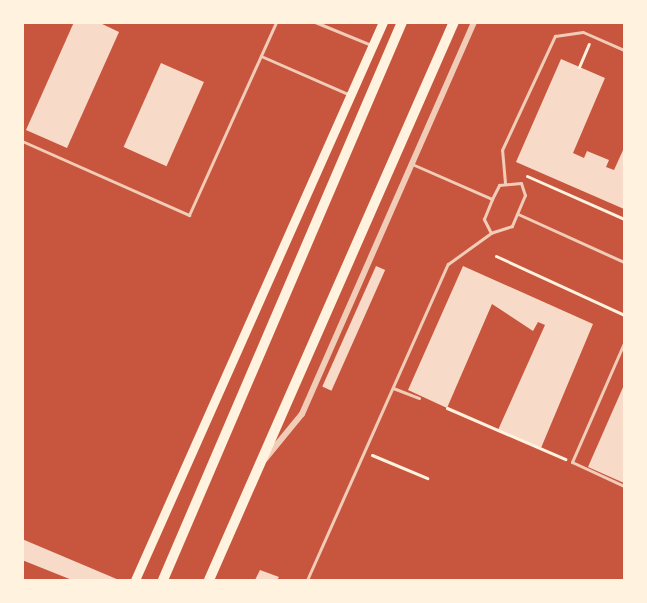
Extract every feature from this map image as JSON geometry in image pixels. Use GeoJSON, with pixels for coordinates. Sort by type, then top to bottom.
{"type":"FeatureCollection","features":[{"type":"Feature","properties":{"kind":"main road"},"geometry":{"type":"LineString","coordinates":[[135,580],[383,22]]}},
{"type":"Feature","properties":{"kind":"main road"},"geometry":{"type":"LineString","coordinates":[[163,580],[402,22]]}},
{"type":"Feature","properties":{"kind":"main road"},"geometry":{"type":"LineString","coordinates":[[209,580],[454,22]]}},
{"type":"Feature","properties":{"kind":"street"},"geometry":{"type":"LineString","coordinates":[[259,467],[302,414],[474,22]]}},
{"type":"Feature","properties":{"kind":"lane"},"geometry":{"type":"LineString","coordinates":[[22,141],[189,215],[276,22]]}},
{"type":"Feature","properties":{"kind":"lane"},"geometry":{"type":"LineString","coordinates":[[315,22],[372,46]]}},
{"type":"Feature","properties":{"kind":"lane"},"geometry":{"type":"LineString","coordinates":[[491,233],[484,219],[492,200],[505,183],[502,150],[547,49],[569,31],[592,36],[624,51]]}},
{"type":"Feature","properties":{"kind":"lane"},"geometry":{"type":"LineString","coordinates":[[261,56],[350,96]]}},
{"type":"Feature","properties":{"kind":"lane"},"geometry":{"type":"LineString","coordinates":[[412,164],[492,200]]}},
{"type":"Feature","properties":{"kind":"lane"},"geometry":{"type":"LineString","coordinates":[[307,580],[448,264],[491,233],[512,226],[518,214],[523,189],[521,183],[505,183]]}},
{"type":"Feature","properties":{"kind":"lane"},"geometry":{"type":"LineString","coordinates":[[518,214],[624,262]]}},
{"type":"Feature","properties":{"kind":"lane"},"geometry":{"type":"LineString","coordinates":[[624,343],[572,462],[624,486]]}},
{"type":"Feature","properties":{"kind":"lane"},"geometry":{"type":"LineString","coordinates":[[393,388],[419,398]]}},
{"type":"Feature","properties":{"kind":"path"},"geometry":{"type":"LineString","coordinates":[[579,67],[592,36]]}},
{"type":"Feature","properties":{"kind":"path"},"geometry":{"type":"LineString","coordinates":[[523,175],[624,219]]}},
{"type":"Feature","properties":{"kind":"path"},"geometry":{"type":"LineString","coordinates":[[496,256],[624,315]]}},
{"type":"Feature","properties":{"kind":"path"},"geometry":{"type":"LineString","coordinates":[[447,408],[572,462]]}},
{"type":"Feature","properties":{"kind":"path"},"geometry":{"type":"LineString","coordinates":[[365,451],[427,478]]}},
{"type":"Feature","properties":{"kind":"building"},"geometry":{"type":"Polygon","coordinates":[[[74,22],[98,22],[119,32],[67,148],[26,130],[74,22]]]}},
{"type":"Feature","properties":{"kind":"building"},"geometry":{"type":"Polygon","coordinates":[[[561,59],[605,78],[573,153],[584,158],[587,151],[609,160],[606,167],[614,170],[624,148],[624,209],[516,162],[561,59]]]}},
{"type":"Feature","properties":{"kind":"building"},"geometry":{"type":"Polygon","coordinates":[[[161,63],[204,82],[167,166],[124,147],[161,63]]]}},
{"type":"Feature","properties":{"kind":"building"},"geometry":{"type":"Polygon","coordinates":[[[376,266],[385,270],[331,391],[322,387],[376,266]]]}},
{"type":"Feature","properties":{"kind":"building"},"geometry":{"type":"Polygon","coordinates":[[[463,266],[593,324],[541,448],[498,430],[545,325],[538,322],[533,331],[492,304],[447,408],[408,390],[463,266]]]}},
{"type":"Feature","properties":{"kind":"building"},"geometry":{"type":"Polygon","coordinates":[[[624,385],[624,483],[588,467],[624,385]]]}},
{"type":"Feature","properties":{"kind":"building"},"geometry":{"type":"Polygon","coordinates":[[[22,539],[119,580],[72,580],[22,560],[22,539]]]}},
{"type":"Feature","properties":{"kind":"building"},"geometry":{"type":"Polygon","coordinates":[[[260,570],[279,577],[277,580],[255,580],[260,570]]]}}]}
